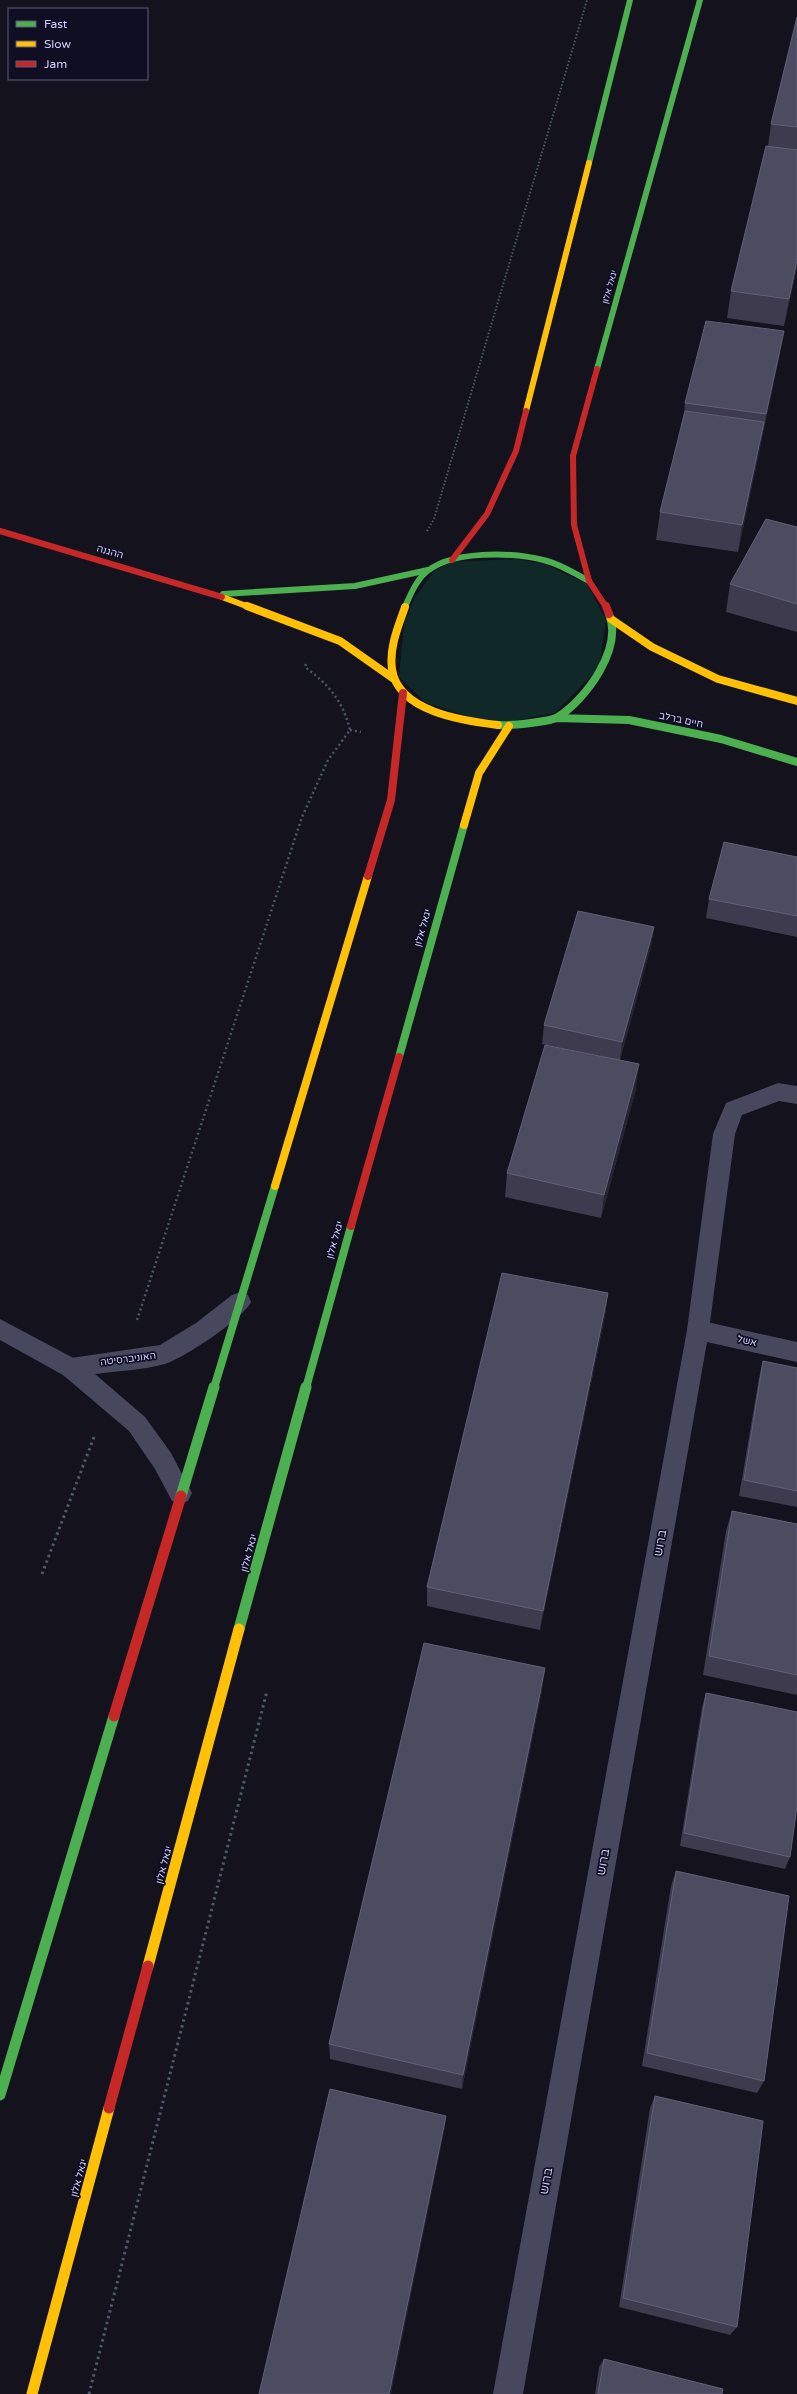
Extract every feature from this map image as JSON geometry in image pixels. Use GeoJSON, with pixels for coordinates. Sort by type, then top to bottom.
{"type":"FeatureCollection","features":[{"type":"Feature","properties":{"kind":"street"},"geometry":{"type":"LineString","coordinates":[[452,560],[487,514],[516,451],[630,0]]}},
{"type":"Feature","properties":{"kind":"street","name":"יגאל אלון"},"geometry":{"type":"LineString","coordinates":[[589,581],[574,525],[573,456],[700,0]]}},
{"type":"Feature","properties":{"kind":"street","name":"ההגנה"},"geometry":{"type":"LineString","coordinates":[[0,531],[213,594],[340,641],[394,680],[403,692],[424,707],[450,718],[478,724],[509,726]]}},
{"type":"Feature","properties":{"kind":"street"},"geometry":{"type":"LineString","coordinates":[[394,680],[392,653],[395,634],[414,585],[428,570],[452,560],[484,555],[516,555],[548,562],[589,581],[604,602],[611,619],[610,643],[603,669],[583,695],[557,718]]}},
{"type":"Feature","properties":{"kind":"street","name":"ההגנה"},"geometry":{"type":"LineString","coordinates":[[213,594],[355,586],[428,570]]}},
{"type":"Feature","properties":{"kind":"street"},"geometry":{"type":"LineString","coordinates":[[611,619],[652,647],[718,680],[797,701]]}},
{"type":"Feature","properties":{"kind":"street"},"geometry":{"type":"LineString","coordinates":[[0,2095],[180,1493],[240,1302],[391,800],[403,692]]}},
{"type":"Feature","properties":{"kind":"street","name":"חיים ברלב"},"geometry":{"type":"LineString","coordinates":[[509,726],[557,718],[629,720],[721,739],[797,762]]}},
{"type":"Feature","properties":{"kind":"street","name":"יגאל אלון"},"geometry":{"type":"LineString","coordinates":[[32,2394],[286,1456],[476,780],[483,764],[509,726]]}},
{"type":"Feature","properties":{"kind":"street","name":"ברוש"},"geometry":{"type":"LineString","coordinates":[[508,2394],[698,1330],[724,1134],[734,1109],[778,1092],[797,1095]]}},
{"type":"Feature","properties":{"kind":"street","name":"האוניברסיטה"},"geometry":{"type":"LineString","coordinates":[[71,1368],[164,1354],[204,1330],[240,1302]]}},
{"type":"Feature","properties":{"kind":"street"},"geometry":{"type":"LineString","coordinates":[[0,1328],[71,1368],[137,1424],[163,1461],[180,1493]]}},
{"type":"Feature","properties":{"kind":"street","name":"אשל"},"geometry":{"type":"LineString","coordinates":[[698,1330],[797,1352]]}},
{"type":"Feature","properties":{"kind":"path"},"geometry":{"type":"LineString","coordinates":[[423,537],[434,518],[587,0]]}},
{"type":"Feature","properties":{"kind":"path"},"geometry":{"type":"LineString","coordinates":[[138,1318],[302,817],[328,758],[340,740],[350,730],[346,709],[328,684],[305,667]]}},
{"type":"Feature","properties":{"kind":"path"},"geometry":{"type":"LineString","coordinates":[[42,1574],[94,1437],[115,1404]]}},
{"type":"Feature","properties":{"kind":"path"},"geometry":{"type":"LineString","coordinates":[[89,2394],[145,2179],[268,1684]]}},
{"type":"Feature","properties":{"kind":"green space"},"geometry":{"type":"Polygon","coordinates":[[[517,559],[547,565],[587,584],[606,620],[599,668],[555,713],[506,722],[480,720],[426,703],[399,677],[404,624],[414,599],[435,570],[453,562],[517,559]]]}},
{"type":"Feature","properties":{"kind":"building"},"geometry":{"type":"Polygon","coordinates":[[[797,17],[797,127],[771,124],[797,17]]]}},
{"type":"Feature","properties":{"kind":"building"},"geometry":{"type":"Polygon","coordinates":[[[766,146],[797,150],[797,260],[789,299],[731,291],[766,146]]]}},
{"type":"Feature","properties":{"kind":"building"},"geometry":{"type":"Polygon","coordinates":[[[706,321],[784,331],[766,414],[685,403],[706,321]]]}},
{"type":"Feature","properties":{"kind":"building"},"geometry":{"type":"Polygon","coordinates":[[[685,411],[764,422],[742,525],[660,512],[685,411]]]}},
{"type":"Feature","properties":{"kind":"building"},"geometry":{"type":"Polygon","coordinates":[[[766,519],[797,527],[797,604],[730,584],[766,519]]]}},
{"type":"Feature","properties":{"kind":"building"},"geometry":{"type":"Polygon","coordinates":[[[724,842],[797,857],[797,916],[709,899],[724,842]]]}},
{"type":"Feature","properties":{"kind":"building"},"geometry":{"type":"Polygon","coordinates":[[[578,911],[654,927],[622,1042],[544,1025],[578,911]]]}},
{"type":"Feature","properties":{"kind":"building"},"geometry":{"type":"Polygon","coordinates":[[[545,1045],[639,1064],[604,1195],[507,1173],[545,1045]]]}},
{"type":"Feature","properties":{"kind":"building"},"geometry":{"type":"Polygon","coordinates":[[[502,1273],[608,1293],[543,1611],[427,1587],[502,1273]]]}},
{"type":"Feature","properties":{"kind":"building"},"geometry":{"type":"Polygon","coordinates":[[[763,1361],[797,1368],[797,1491],[744,1480],[763,1361]]]}},
{"type":"Feature","properties":{"kind":"building"},"geometry":{"type":"Polygon","coordinates":[[[732,1511],[797,1524],[797,1675],[709,1656],[732,1511]]]}},
{"type":"Feature","properties":{"kind":"building"},"geometry":{"type":"Polygon","coordinates":[[[424,1643],[545,1668],[463,2075],[329,2044],[424,1643]]]}},
{"type":"Feature","properties":{"kind":"building"},"geometry":{"type":"Polygon","coordinates":[[[706,1693],[797,1712],[797,1806],[790,1857],[684,1833],[706,1693]]]}},
{"type":"Feature","properties":{"kind":"building"},"geometry":{"type":"Polygon","coordinates":[[[676,1871],[789,1896],[764,2081],[647,2053],[676,1871]]]}},
{"type":"Feature","properties":{"kind":"building"},"geometry":{"type":"Polygon","coordinates":[[[330,2089],[446,2116],[389,2394],[259,2394],[330,2089]]]}},
{"type":"Feature","properties":{"kind":"building"},"geometry":{"type":"Polygon","coordinates":[[[655,2096],[763,2121],[737,2327],[623,2298],[655,2096]]]}},
{"type":"Feature","properties":{"kind":"building"},"geometry":{"type":"Polygon","coordinates":[[[604,2359],[723,2389],[722,2394],[598,2394],[604,2359]]]}},
{"type":"Feature","properties":{"kind":"traffic: fast"},"geometry":{"type":"LineString","coordinates":[[589,163],[630,0]]}},
{"type":"Feature","properties":{"kind":"traffic: fast"},"geometry":{"type":"LineString","coordinates":[[597,369],[700,0]]}},
{"type":"Feature","properties":{"kind":"traffic: fast"},"geometry":{"type":"LineString","coordinates":[[405,607],[416,583],[427,571],[438,564],[469,557],[503,555],[535,558],[558,565],[589,581]]}},
{"type":"Feature","properties":{"kind":"traffic: fast"},"geometry":{"type":"LineString","coordinates":[[223,594],[355,586],[428,570]]}},
{"type":"Feature","properties":{"kind":"traffic: fast"},"geometry":{"type":"LineString","coordinates":[[498,725],[509,726],[557,718],[583,695],[603,669],[610,643],[611,619],[609,614]]}},
{"type":"Feature","properties":{"kind":"traffic: fast"},"geometry":{"type":"LineString","coordinates":[[557,718],[629,720],[721,739],[797,762]]}},
{"type":"Feature","properties":{"kind":"traffic: fast"},"geometry":{"type":"LineString","coordinates":[[399,1057],[464,825]]}},
{"type":"Feature","properties":{"kind":"traffic: fast"},"geometry":{"type":"LineString","coordinates":[[181,1496],[275,1186]]}},
{"type":"Feature","properties":{"kind":"traffic: fast"},"geometry":{"type":"LineString","coordinates":[[239,1629],[351,1226]]}},
{"type":"Feature","properties":{"kind":"traffic: fast"},"geometry":{"type":"LineString","coordinates":[[0,2095],[114,1716]]}},
{"type":"Feature","properties":{"kind":"traffic: slow"},"geometry":{"type":"LineString","coordinates":[[526,411],[589,163]]}},
{"type":"Feature","properties":{"kind":"traffic: slow"},"geometry":{"type":"LineString","coordinates":[[222,597],[340,641],[394,679]]}},
{"type":"Feature","properties":{"kind":"traffic: slow"},"geometry":{"type":"LineString","coordinates":[[405,607],[392,651],[392,669],[394,678],[400,689],[410,699],[423,707],[439,713],[455,718],[498,725]]}},
{"type":"Feature","properties":{"kind":"traffic: slow"},"geometry":{"type":"LineString","coordinates":[[611,619],[652,647],[718,679],[797,701]]}},
{"type":"Feature","properties":{"kind":"traffic: slow"},"geometry":{"type":"LineString","coordinates":[[464,825],[479,773],[509,726]]}},
{"type":"Feature","properties":{"kind":"traffic: slow"},"geometry":{"type":"LineString","coordinates":[[275,1186],[368,876]]}},
{"type":"Feature","properties":{"kind":"traffic: slow"},"geometry":{"type":"LineString","coordinates":[[148,1966],[239,1629]]}},
{"type":"Feature","properties":{"kind":"traffic: slow"},"geometry":{"type":"LineString","coordinates":[[32,2394],[109,2108]]}},
{"type":"Feature","properties":{"kind":"traffic: jam"},"geometry":{"type":"LineString","coordinates":[[597,369],[573,456],[574,525],[589,581],[604,602],[609,614]]}},
{"type":"Feature","properties":{"kind":"traffic: jam"},"geometry":{"type":"LineString","coordinates":[[452,560],[487,514],[516,451],[526,411]]}},
{"type":"Feature","properties":{"kind":"traffic: jam"},"geometry":{"type":"LineString","coordinates":[[0,531],[222,597]]}},
{"type":"Feature","properties":{"kind":"traffic: jam"},"geometry":{"type":"LineString","coordinates":[[368,876],[391,800],[403,693]]}},
{"type":"Feature","properties":{"kind":"traffic: jam"},"geometry":{"type":"LineString","coordinates":[[351,1226],[399,1057]]}},
{"type":"Feature","properties":{"kind":"traffic: jam"},"geometry":{"type":"LineString","coordinates":[[114,1716],[181,1496]]}},
{"type":"Feature","properties":{"kind":"traffic: jam"},"geometry":{"type":"LineString","coordinates":[[109,2108],[148,1966]]}}]}
